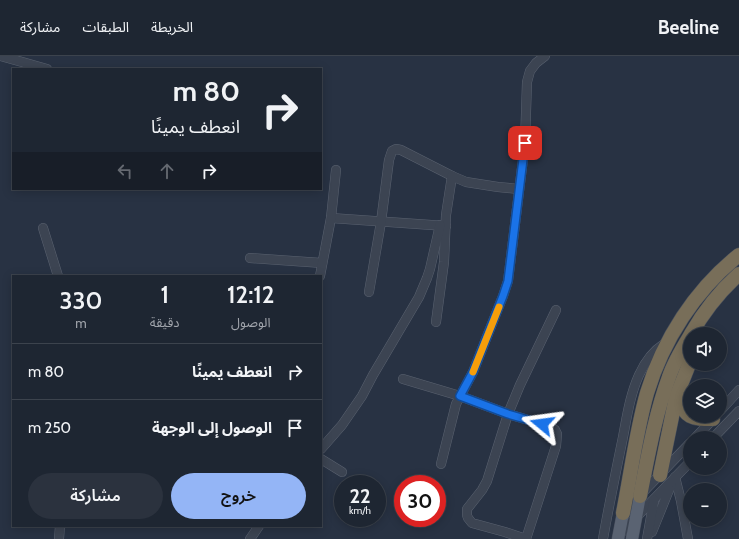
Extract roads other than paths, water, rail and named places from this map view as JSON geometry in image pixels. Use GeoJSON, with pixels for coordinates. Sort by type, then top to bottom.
{"type":"FeatureCollection","features":[{"type":"Feature","properties":{"kind":"highway"},"geometry":{"type":"LineString","coordinates":[[630,516],[642,415],[647,393],[659,361],[668,341],[702,290],[739,255]]}},
{"type":"Feature","properties":{"kind":"highway"},"geometry":{"type":"LineString","coordinates":[[699,327],[717,296],[739,274]]}},
{"type":"Feature","properties":{"kind":"highway"},"geometry":{"type":"LineString","coordinates":[[647,498],[656,423],[664,392],[674,364],[683,349]]}},
{"type":"Feature","properties":{"kind":"highway"},"geometry":{"type":"LineString","coordinates":[[660,475],[676,397],[686,371]]}},
{"type":"Feature","properties":{"kind":"highway"},"geometry":{"type":"LineString","coordinates":[[676,397],[683,410]]}},
{"type":"Feature","properties":{"kind":"main road"},"geometry":{"type":"LineString","coordinates":[[618,537],[630,516],[647,498]]}},
{"type":"Feature","properties":{"kind":"main road"},"geometry":{"type":"LineString","coordinates":[[630,516],[632,539]]}},
{"type":"Feature","properties":{"kind":"street"},"geometry":{"type":"LineString","coordinates":[[1,56],[43,68]]}},
{"type":"Feature","properties":{"kind":"street"},"geometry":{"type":"LineString","coordinates":[[441,464],[456,404],[473,372],[506,289],[525,143],[527,82],[530,71],[536,63],[545,56]]}},
{"type":"Feature","properties":{"kind":"street"},"geometry":{"type":"LineString","coordinates":[[369,292],[381,222],[389,160],[393,150],[401,150],[466,182],[519,189]]}},
{"type":"Feature","properties":{"kind":"street"},"geometry":{"type":"LineString","coordinates":[[320,275],[331,218],[336,170]]}},
{"type":"Feature","properties":{"kind":"street"},"geometry":{"type":"LineString","coordinates":[[322,448],[342,425],[362,396],[419,297],[430,269],[443,225],[452,176]]}},
{"type":"Feature","properties":{"kind":"street"},"geometry":{"type":"LineString","coordinates":[[331,218],[443,225]]}},
{"type":"Feature","properties":{"kind":"street"},"geometry":{"type":"LineString","coordinates":[[436,322],[444,262],[443,225]]}},
{"type":"Feature","properties":{"kind":"street"},"geometry":{"type":"LineString","coordinates":[[43,228],[58,275]]}},
{"type":"Feature","properties":{"kind":"street"},"geometry":{"type":"LineString","coordinates":[[250,258],[322,263]]}},
{"type":"Feature","properties":{"kind":"street"},"geometry":{"type":"LineString","coordinates":[[403,379],[460,396],[508,414],[549,426],[557,434],[556,446],[526,539],[472,523],[466,512],[468,506],[482,490],[487,481],[508,414],[520,385],[556,310]]}},
{"type":"Feature","properties":{"kind":"street"},"geometry":{"type":"LineString","coordinates":[[603,539],[631,398],[640,373],[649,359],[668,341]]}},
{"type":"Feature","properties":{"kind":"street"},"geometry":{"type":"LineString","coordinates":[[727,404],[739,390]]}},
{"type":"Feature","properties":{"kind":"street"},"geometry":{"type":"LineString","coordinates":[[720,431],[739,411]]}},
{"type":"Feature","properties":{"kind":"street"},"geometry":{"type":"LineString","coordinates":[[702,431],[709,423]]}},
{"type":"Feature","properties":{"kind":"street"},"geometry":{"type":"LineString","coordinates":[[648,539],[647,498],[660,475],[683,450]]}},
{"type":"Feature","properties":{"kind":"street"},"geometry":{"type":"LineString","coordinates":[[322,459],[342,472]]}},
{"type":"Feature","properties":{"kind":"street"},"geometry":{"type":"LineString","coordinates":[[647,498],[674,479],[683,469]]}},
{"type":"Feature","properties":{"kind":"street"},"geometry":{"type":"LineString","coordinates":[[647,498],[660,475]]}},
{"type":"Feature","properties":{"kind":"street"},"geometry":{"type":"LineString","coordinates":[[648,539],[674,479]]}},
{"type":"Feature","properties":{"kind":"street"},"geometry":{"type":"LineString","coordinates":[[674,479],[681,501],[688,539]]}},
{"type":"Feature","properties":{"kind":"street"},"geometry":{"type":"LineString","coordinates":[[59,539],[60,527]]}},
{"type":"Feature","properties":{"kind":"street"},"geometry":{"type":"LineString","coordinates":[[250,539],[258,527]]}}]}
